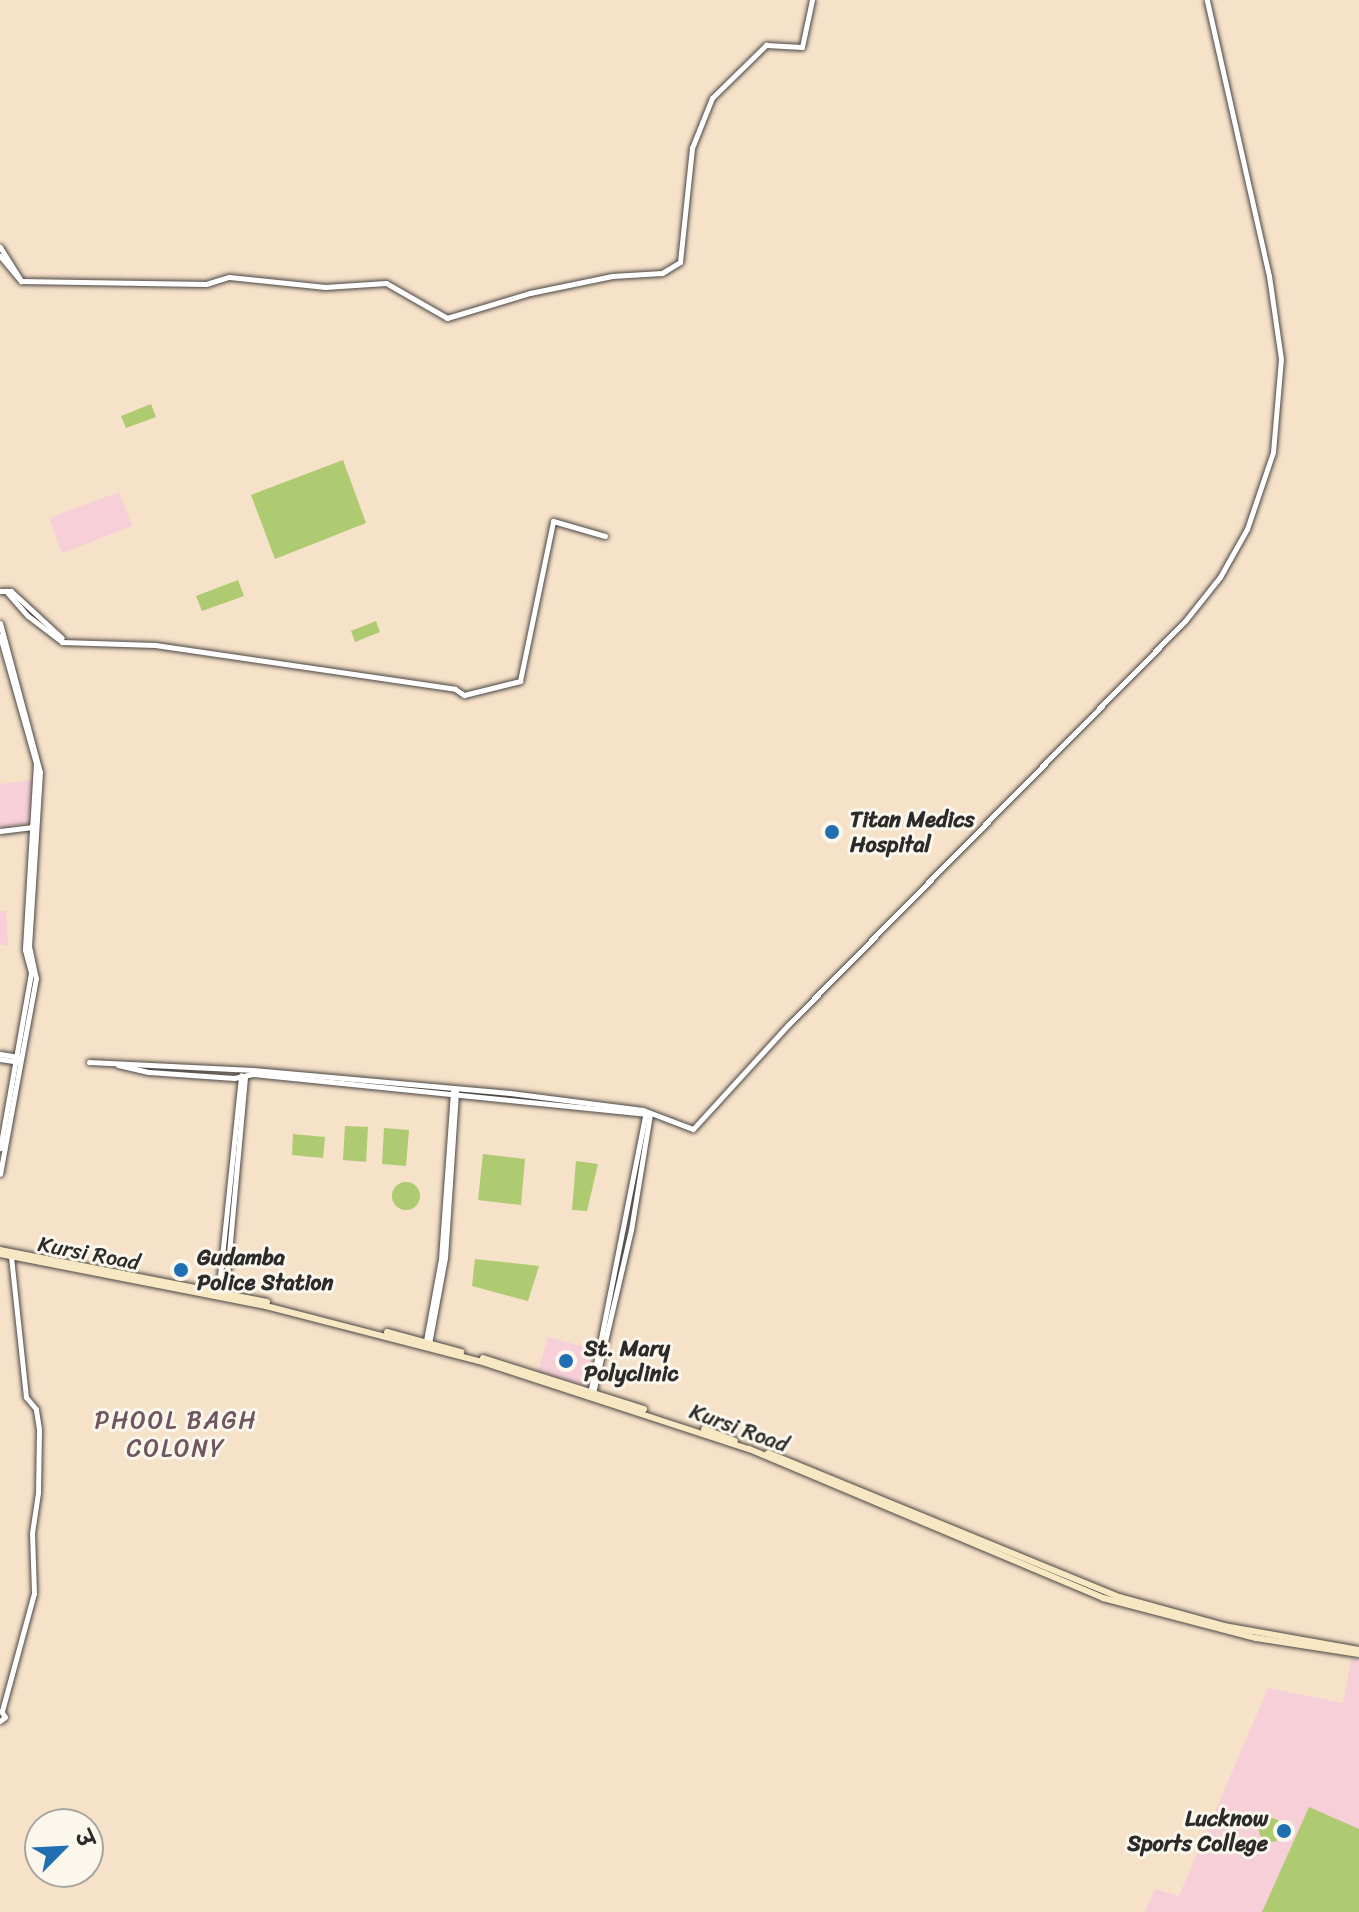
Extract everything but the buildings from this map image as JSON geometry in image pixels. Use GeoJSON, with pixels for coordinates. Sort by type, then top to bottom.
{"type":"FeatureCollection","features":[{"type":"Feature","properties":{"kind":"main road","name":"Kursi Road"},"geometry":{"type":"LineString","coordinates":[[0,1252],[221,1294],[427,1345],[591,1392],[695,1428],[1103,1598],[1182,1618],[1359,1652]]}},
{"type":"Feature","properties":{"kind":"main road","name":"Kursi Road"},"geometry":{"type":"LineString","coordinates":[[0,1252],[221,1294]]}},
{"type":"Feature","properties":{"kind":"street"},"geometry":{"type":"LineString","coordinates":[[0,256],[21,281],[206,284],[229,277],[325,287],[386,283],[447,318],[553,288],[662,273],[680,262],[692,148],[712,98],[766,45],[802,47],[812,0]]}},
{"type":"Feature","properties":{"kind":"street"},"geometry":{"type":"LineString","coordinates":[[89,1062],[454,1091],[647,1113],[693,1129],[789,1024],[1185,621],[1220,577],[1247,529],[1273,452],[1281,359],[1269,276],[1207,0]]}},
{"type":"Feature","properties":{"kind":"street"},"geometry":{"type":"LineString","coordinates":[[0,247],[21,281]]}},
{"type":"Feature","properties":{"kind":"street"},"geometry":{"type":"LineString","coordinates":[[6,591],[28,616],[65,642],[155,645],[455,689],[464,695],[497,691],[520,681],[553,521],[605,536]]}},
{"type":"Feature","properties":{"kind":"street"},"geometry":{"type":"LineString","coordinates":[[0,623],[40,758],[34,827]]}},
{"type":"Feature","properties":{"kind":"street"},"geometry":{"type":"LineString","coordinates":[[0,636],[35,756],[29,946],[36,969],[0,1174]]}},
{"type":"Feature","properties":{"kind":"street"},"geometry":{"type":"LineString","coordinates":[[0,831],[34,827]]}},
{"type":"Feature","properties":{"kind":"street"},"geometry":{"type":"LineString","coordinates":[[0,1056],[19,1059]]}},
{"type":"Feature","properties":{"kind":"street"},"geometry":{"type":"LineString","coordinates":[[0,1148],[19,1059]]}},
{"type":"Feature","properties":{"kind":"street"},"geometry":{"type":"LineString","coordinates":[[221,1294],[243,1075]]}},
{"type":"Feature","properties":{"kind":"street"},"geometry":{"type":"LineString","coordinates":[[427,1345],[441,1259],[454,1091]]}},
{"type":"Feature","properties":{"kind":"street"},"geometry":{"type":"LineString","coordinates":[[591,1392],[647,1113]]}},
{"type":"Feature","properties":{"kind":"street"},"geometry":{"type":"LineString","coordinates":[[0,1721],[5,1717],[1,1711],[34,1593],[38,1493],[39,1429],[36,1409],[26,1397],[11,1256]]}},
{"type":"Feature","properties":{"kind":"shaded area"},"geometry":{"type":"Polygon","coordinates":[[[119,492],[132,526],[62,553],[49,518],[119,492]]]}},
{"type":"Feature","properties":{"kind":"shaded area"},"geometry":{"type":"Polygon","coordinates":[[[32,780],[29,823],[0,827],[0,784],[32,780]]]}},
{"type":"Feature","properties":{"kind":"shaded area"},"geometry":{"type":"Polygon","coordinates":[[[0,911],[6,911],[8,946],[0,944],[0,911]]]}},
{"type":"Feature","properties":{"kind":"shaded area","name":"St. Mary Polyclinic"},"geometry":{"type":"Polygon","coordinates":[[[548,1337],[595,1350],[585,1385],[538,1372],[548,1337]]]}},
{"type":"Feature","properties":{"kind":"shaded area","name":"Lucknow Sports College"},"geometry":{"type":"Polygon","coordinates":[[[1352,1658],[1359,1658],[1359,1912],[1145,1912],[1155,1889],[1179,1896],[1268,1688],[1343,1703],[1352,1658]]]}},
{"type":"Feature","properties":{"kind":"green space"},"geometry":{"type":"Polygon","coordinates":[[[151,404],[156,417],[126,428],[121,416],[151,404]]]}},
{"type":"Feature","properties":{"kind":"green space"},"geometry":{"type":"Polygon","coordinates":[[[343,460],[366,523],[275,559],[251,495],[343,460]]]}},
{"type":"Feature","properties":{"kind":"green space"},"geometry":{"type":"Polygon","coordinates":[[[238,580],[244,596],[202,611],[196,596],[238,580]]]}},
{"type":"Feature","properties":{"kind":"green space"},"geometry":{"type":"Polygon","coordinates":[[[376,621],[380,632],[355,642],[351,631],[376,621]]]}},
{"type":"Feature","properties":{"kind":"green space"},"geometry":{"type":"Polygon","coordinates":[[[345,1126],[368,1127],[366,1162],[343,1160],[345,1126]]]}},
{"type":"Feature","properties":{"kind":"green space"},"geometry":{"type":"Polygon","coordinates":[[[384,1128],[409,1130],[406,1166],[382,1164],[384,1128]]]}},
{"type":"Feature","properties":{"kind":"green space"},"geometry":{"type":"Polygon","coordinates":[[[293,1134],[325,1137],[323,1158],[292,1155],[293,1134]]]}},
{"type":"Feature","properties":{"kind":"green space"},"geometry":{"type":"Polygon","coordinates":[[[483,1154],[525,1159],[521,1205],[478,1200],[483,1154]]]}},
{"type":"Feature","properties":{"kind":"green space"},"geometry":{"type":"Polygon","coordinates":[[[576,1161],[598,1164],[587,1211],[572,1210],[576,1161]]]}},
{"type":"Feature","properties":{"kind":"green space"},"geometry":{"type":"Polygon","coordinates":[[[406,1182],[416,1186],[420,1196],[416,1206],[406,1210],[396,1206],[392,1196],[396,1186],[406,1182]]]}},
{"type":"Feature","properties":{"kind":"green space"},"geometry":{"type":"Polygon","coordinates":[[[475,1259],[539,1266],[528,1301],[472,1286],[475,1259]]]}},
{"type":"Feature","properties":{"kind":"green space"},"geometry":{"type":"Polygon","coordinates":[[[1309,1807],[1359,1829],[1359,1912],[1262,1912],[1309,1807]]]}},
{"type":"Feature","properties":{"kind":"green space"},"geometry":{"type":"Polygon","coordinates":[[[1271,1818],[1279,1822],[1283,1830],[1279,1838],[1271,1842],[1263,1838],[1259,1830],[1263,1822],[1271,1818]]]}},
{"type":"Feature","properties":{"kind":"place","name":"Titan Medics Hospital"},"geometry":{"type":"Point","coordinates":[832,832]}},
{"type":"Feature","properties":{"kind":"place","name":"Gudamba Police Station"},"geometry":{"type":"Point","coordinates":[181,1270]}},
{"type":"Feature","properties":{"kind":"place","name":"St. Mary Polyclinic"},"geometry":{"type":"Point","coordinates":[566,1361]}},
{"type":"Feature","properties":{"kind":"place","name":"Lucknow Sports College"},"geometry":{"type":"Point","coordinates":[1284,1831]}},
{"type":"Feature","properties":{"kind":"district","name":"PHOOL BAGH COLONY"},"geometry":{"type":"Point","coordinates":[176,1435]}}]}
